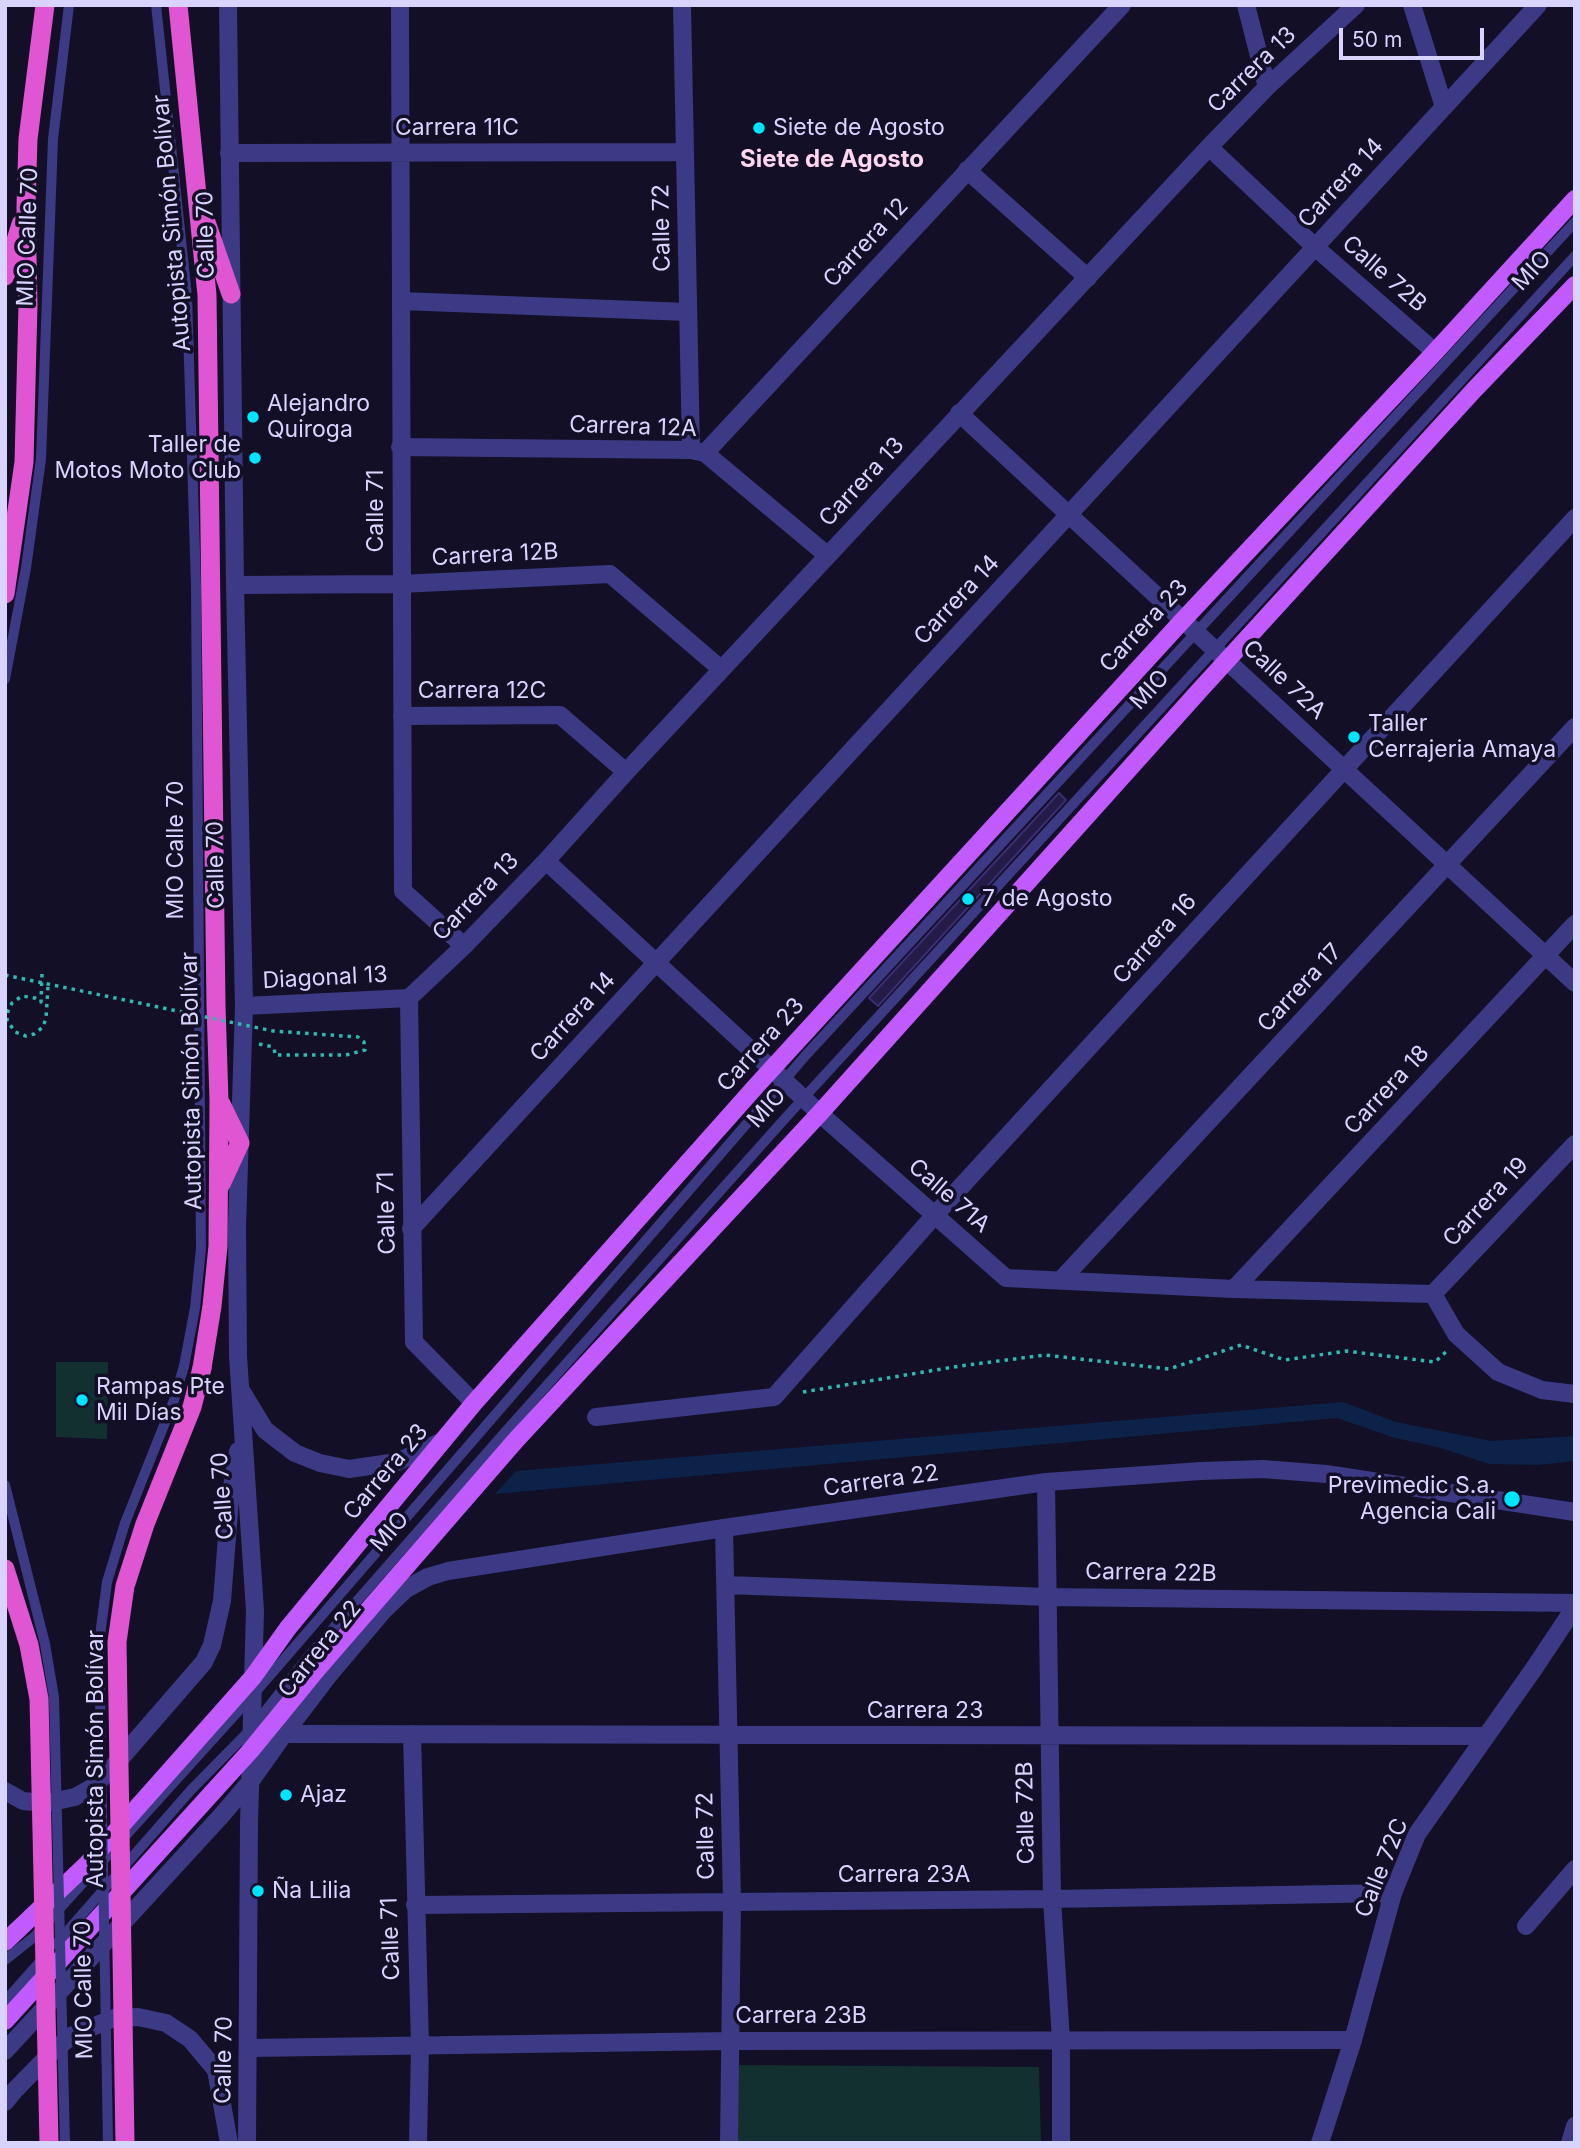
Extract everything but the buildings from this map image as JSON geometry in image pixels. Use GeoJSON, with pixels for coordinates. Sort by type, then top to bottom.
{"type":"FeatureCollection","features":[{"type":"Feature","properties":{"kind":"highway"},"geometry":{"type":"LineString","coordinates":[[5,594],[24,462],[29,305],[26,206],[28,139],[45,5]]}},
{"type":"Feature","properties":{"kind":"highway","name":"Autopista Simón Bolívar"},"geometry":{"type":"LineString","coordinates":[[125,2143],[117,1642],[125,1586],[145,1524],[192,1407],[193,1367],[212,1306],[218,1247],[219,1100],[207,295],[178,5]]}},
{"type":"Feature","properties":{"kind":"highway"},"geometry":{"type":"LineString","coordinates":[[195,187],[231,294]]}},
{"type":"Feature","properties":{"kind":"highway"},"geometry":{"type":"LineString","coordinates":[[5,276],[26,206]]}},
{"type":"Feature","properties":{"kind":"highway"},"geometry":{"type":"LineString","coordinates":[[218,1191],[240,1143],[219,1100]]}},
{"type":"Feature","properties":{"kind":"highway"},"geometry":{"type":"LineString","coordinates":[[5,1569],[29,1645],[39,1699],[49,2143]]}},
{"type":"Feature","properties":{"kind":"main road","name":"Carrera 23"},"geometry":{"type":"LineString","coordinates":[[5,1941],[87,1864],[253,1677],[288,1628],[474,1403],[778,1074],[1183,620],[1575,199]]}},
{"type":"Feature","properties":{"kind":"main road"},"geometry":{"type":"LineString","coordinates":[[5,2021],[251,1750],[258,1731],[318,1668],[516,1440],[820,1114],[1221,656],[1575,285]]}},
{"type":"Feature","properties":{"kind":"street","name":"Calle 70"},"geometry":{"type":"LineString","coordinates":[[228,5],[235,585],[244,1006],[237,1227],[239,1387],[256,1611],[253,1695],[258,1731]]}},
{"type":"Feature","properties":{"kind":"street","name":"Calle 71"},"geometry":{"type":"LineString","coordinates":[[400,5],[403,891],[464,946]]}},
{"type":"Feature","properties":{"kind":"street","name":"Calle 72"},"geometry":{"type":"LineString","coordinates":[[682,5],[688,312],[698,451]]}},
{"type":"Feature","properties":{"kind":"street","name":"Carrera 12"},"geometry":{"type":"LineString","coordinates":[[698,451],[1122,5]]}},
{"type":"Feature","properties":{"kind":"street"},"geometry":{"type":"LineString","coordinates":[[1246,5],[1267,88]]}},
{"type":"Feature","properties":{"kind":"street","name":"Carrera 13"},"geometry":{"type":"LineString","coordinates":[[409,998],[464,946],[546,861],[721,669],[1209,147],[1267,88],[1356,5]]}},
{"type":"Feature","properties":{"kind":"street"},"geometry":{"type":"LineString","coordinates":[[1412,5],[1444,107]]}},
{"type":"Feature","properties":{"kind":"street","name":"Carrera 14"},"geometry":{"type":"LineString","coordinates":[[411,1228],[1538,5]]}},
{"type":"Feature","properties":{"kind":"street","name":"Calle 72B"},"geometry":{"type":"LineString","coordinates":[[1209,147],[1315,247],[1435,352]]}},
{"type":"Feature","properties":{"kind":"street","name":"Carrera 11C"},"geometry":{"type":"LineString","coordinates":[[229,153],[685,152]]}},
{"type":"Feature","properties":{"kind":"street"},"geometry":{"type":"LineString","coordinates":[[967,170],[1088,278]]}},
{"type":"Feature","properties":{"kind":"street"},"geometry":{"type":"LineString","coordinates":[[401,301],[688,312]]}},
{"type":"Feature","properties":{"kind":"street","name":"Calle 72A"},"geometry":{"type":"LineString","coordinates":[[960,413],[1575,983]]}},
{"type":"Feature","properties":{"kind":"street","name":"Carrera 12A"},"geometry":{"type":"LineString","coordinates":[[400,447],[698,451],[827,555]]}},
{"type":"Feature","properties":{"kind":"street","name":"Carrera 16"},"geometry":{"type":"LineString","coordinates":[[774,1397],[934,1216],[1575,518]]}},
{"type":"Feature","properties":{"kind":"street","name":"Carrera 12B"},"geometry":{"type":"LineString","coordinates":[[235,585],[400,584],[610,574],[721,669]]}},
{"type":"Feature","properties":{"kind":"street","name":"Carrera 12C"},"geometry":{"type":"LineString","coordinates":[[402,716],[560,715],[626,772]]}},
{"type":"Feature","properties":{"kind":"street","name":"Carrera 17"},"geometry":{"type":"LineString","coordinates":[[1060,1281],[1575,727]]}},
{"type":"Feature","properties":{"kind":"street","name":"Calle 71A"},"geometry":{"type":"LineString","coordinates":[[546,861],[820,1114],[1006,1278],[1234,1289],[1433,1294]]}},
{"type":"Feature","properties":{"kind":"street","name":"Carrera 18"},"geometry":{"type":"LineString","coordinates":[[1234,1289],[1575,924]]}},
{"type":"Feature","properties":{"kind":"street","name":"Calle 71"},"geometry":{"type":"LineString","coordinates":[[409,998],[414,1342],[474,1403]]}},
{"type":"Feature","properties":{"kind":"street","name":"Diagonal 13"},"geometry":{"type":"LineString","coordinates":[[244,1006],[409,998]]}},
{"type":"Feature","properties":{"kind":"street","name":"Carrera 19"},"geometry":{"type":"LineString","coordinates":[[1433,1294],[1575,1144]]}},
{"type":"Feature","properties":{"kind":"street"},"geometry":{"type":"LineString","coordinates":[[1433,1294],[1456,1334],[1498,1372],[1542,1390],[1575,1394]]}},
{"type":"Feature","properties":{"kind":"street"},"geometry":{"type":"LineString","coordinates":[[239,1387],[265,1430],[295,1453],[320,1463],[349,1469],[397,1462],[443,1441]]}},
{"type":"Feature","properties":{"kind":"street"},"geometry":{"type":"LineString","coordinates":[[596,1418],[774,1397]]}},
{"type":"Feature","properties":{"kind":"street"},"geometry":{"type":"LineString","coordinates":[[5,1791],[23,1801],[47,1803],[75,1797],[93,1787],[204,1662],[212,1645],[222,1601],[230,1499],[242,1424]]}},
{"type":"Feature","properties":{"kind":"street","name":"Carrera 22"},"geometry":{"type":"LineString","coordinates":[[258,1731],[284,1734],[328,1676],[384,1610],[406,1589],[428,1577],[462,1569],[1046,1482],[1263,1469],[1326,1474],[1575,1513]]}},
{"type":"Feature","properties":{"kind":"street","name":"Calle 72B"},"geometry":{"type":"LineString","coordinates":[[1046,1482],[1052,1899],[1061,2040],[1060,2143]]}},
{"type":"Feature","properties":{"kind":"street","name":"Calle 72"},"geometry":{"type":"LineString","coordinates":[[724,1528],[732,1901],[729,2143]]}},
{"type":"Feature","properties":{"kind":"street","name":"Carrera 22B"},"geometry":{"type":"LineString","coordinates":[[727,1585],[1048,1597],[1575,1605]]}},
{"type":"Feature","properties":{"kind":"street","name":"Calle 72C"},"geometry":{"type":"LineString","coordinates":[[1320,2143],[1353,2040],[1393,1894],[1417,1834],[1533,1670],[1575,1605]]}},
{"type":"Feature","properties":{"kind":"street"},"geometry":{"type":"LineString","coordinates":[[5,2051],[250,1782],[284,1734]]}},
{"type":"Feature","properties":{"kind":"street","name":"Carrera 23"},"geometry":{"type":"LineString","coordinates":[[284,1734],[1485,1736]]}},
{"type":"Feature","properties":{"kind":"street","name":"Calle 71"},"geometry":{"type":"LineString","coordinates":[[412,1734],[419,2047],[418,2143]]}},
{"type":"Feature","properties":{"kind":"street","name":"Calle 70"},"geometry":{"type":"LineString","coordinates":[[247,2143],[251,1750]]}},
{"type":"Feature","properties":{"kind":"street"},"geometry":{"type":"LineString","coordinates":[[1526,1926],[1575,1869]]}},
{"type":"Feature","properties":{"kind":"street","name":"Carrera 23A"},"geometry":{"type":"LineString","coordinates":[[415,1905],[1393,1894]]}},
{"type":"Feature","properties":{"kind":"street"},"geometry":{"type":"LineString","coordinates":[[5,2102],[54,2050],[74,2035],[114,2018],[138,2017],[166,2023],[190,2039],[216,2070],[229,2143]]}},
{"type":"Feature","properties":{"kind":"street","name":"Carrera 23B"},"geometry":{"type":"LineString","coordinates":[[249,2048],[731,2041],[1353,2040]]}},
{"type":"Feature","properties":{"kind":"street"},"geometry":{"type":"LineString","coordinates":[[1570,2143],[1575,2126]]}},
{"type":"Feature","properties":{"kind":"lane","name":"MIO Calle 70"},"geometry":{"type":"LineString","coordinates":[[5,679],[26,568],[41,459],[53,139],[69,5]]}},
{"type":"Feature","properties":{"kind":"lane","name":"MIO Calle 70"},"geometry":{"type":"LineString","coordinates":[[108,2143],[99,1643],[107,1582],[125,1523],[174,1401],[193,1367],[201,1248],[196,586],[187,296],[156,5]]}},
{"type":"Feature","properties":{"kind":"lane","name":"MIO"},"geometry":{"type":"LineString","coordinates":[[5,1959],[34,1937],[253,1695],[778,1074],[1197,633],[1575,222]]}},
{"type":"Feature","properties":{"kind":"lane","name":"MIO"},"geometry":{"type":"LineString","coordinates":[[5,2001],[191,1790],[258,1731],[306,1659],[803,1098],[1221,656],[1575,256]]}},
{"type":"Feature","properties":{"kind":"lane","name":"MIO Calle 70"},"geometry":{"type":"LineString","coordinates":[[5,1485],[45,1644],[54,1698],[65,2143]]}},
{"type":"Feature","properties":{"kind":"path"},"geometry":{"type":"LineString","coordinates":[[42,974],[41,1002],[22,996],[12,1003],[8,1011],[9,1026],[21,1035],[34,1034],[43,1027],[48,985]]}},
{"type":"Feature","properties":{"kind":"path"},"geometry":{"type":"LineString","coordinates":[[5,975],[273,1031],[358,1037],[364,1042],[365,1050],[346,1055],[275,1055],[274,1047],[255,1044]]}},
{"type":"Feature","properties":{"kind":"path"},"geometry":{"type":"LineString","coordinates":[[774,1397],[960,1366],[1045,1355],[1169,1369],[1241,1345],[1285,1360],[1346,1351],[1435,1362],[1448,1350],[1456,1334]]}},
{"type":"Feature","properties":{"kind":"green space","name":"Rampas Pte Mil Días"},"geometry":{"type":"Polygon","coordinates":[[[56,1362],[108,1362],[107,1439],[56,1437],[56,1362]]]}},
{"type":"Feature","properties":{"kind":"green space"},"geometry":{"type":"Polygon","coordinates":[[[735,2065],[1039,2067],[1041,2143],[736,2143],[735,2065]]]}},
{"type":"Feature","properties":{"kind":"water"},"geometry":{"type":"Polygon","coordinates":[[[1343,1402],[1396,1422],[1491,1441],[1575,1436],[1575,1461],[1538,1465],[1489,1464],[1441,1448],[1395,1438],[1337,1418],[495,1494],[516,1471],[1343,1402]]]}},
{"type":"Feature","properties":{"kind":"place","name":"Siete de Agosto"},"geometry":{"type":"Point","coordinates":[759,128]}},
{"type":"Feature","properties":{"kind":"place","name":"Alejandro Quiroga"},"geometry":{"type":"Point","coordinates":[253,417]}},
{"type":"Feature","properties":{"kind":"place","name":"Taller de Motos Moto Club"},"geometry":{"type":"Point","coordinates":[255,458]}},
{"type":"Feature","properties":{"kind":"place","name":"Taller Cerrajeria Amaya"},"geometry":{"type":"Point","coordinates":[1354,737]}},
{"type":"Feature","properties":{"kind":"place","name":"7 de Agosto"},"geometry":{"type":"Point","coordinates":[968,899]}},
{"type":"Feature","properties":{"kind":"place","name":"Rampas Pte Mil Días"},"geometry":{"type":"Point","coordinates":[82,1400]}},
{"type":"Feature","properties":{"kind":"place","name":"Previmedic S.a. Agencia Cali"},"geometry":{"type":"Point","coordinates":[1512,1499]}},
{"type":"Feature","properties":{"kind":"place","name":"Ajaz"},"geometry":{"type":"Point","coordinates":[286,1795]}},
{"type":"Feature","properties":{"kind":"place","name":"Ña Lilia"},"geometry":{"type":"Point","coordinates":[258,1891]}},
{"type":"Feature","properties":{"kind":"district","name":"Siete de Agosto"},"geometry":{"type":"Point","coordinates":[832,160]}}]}
